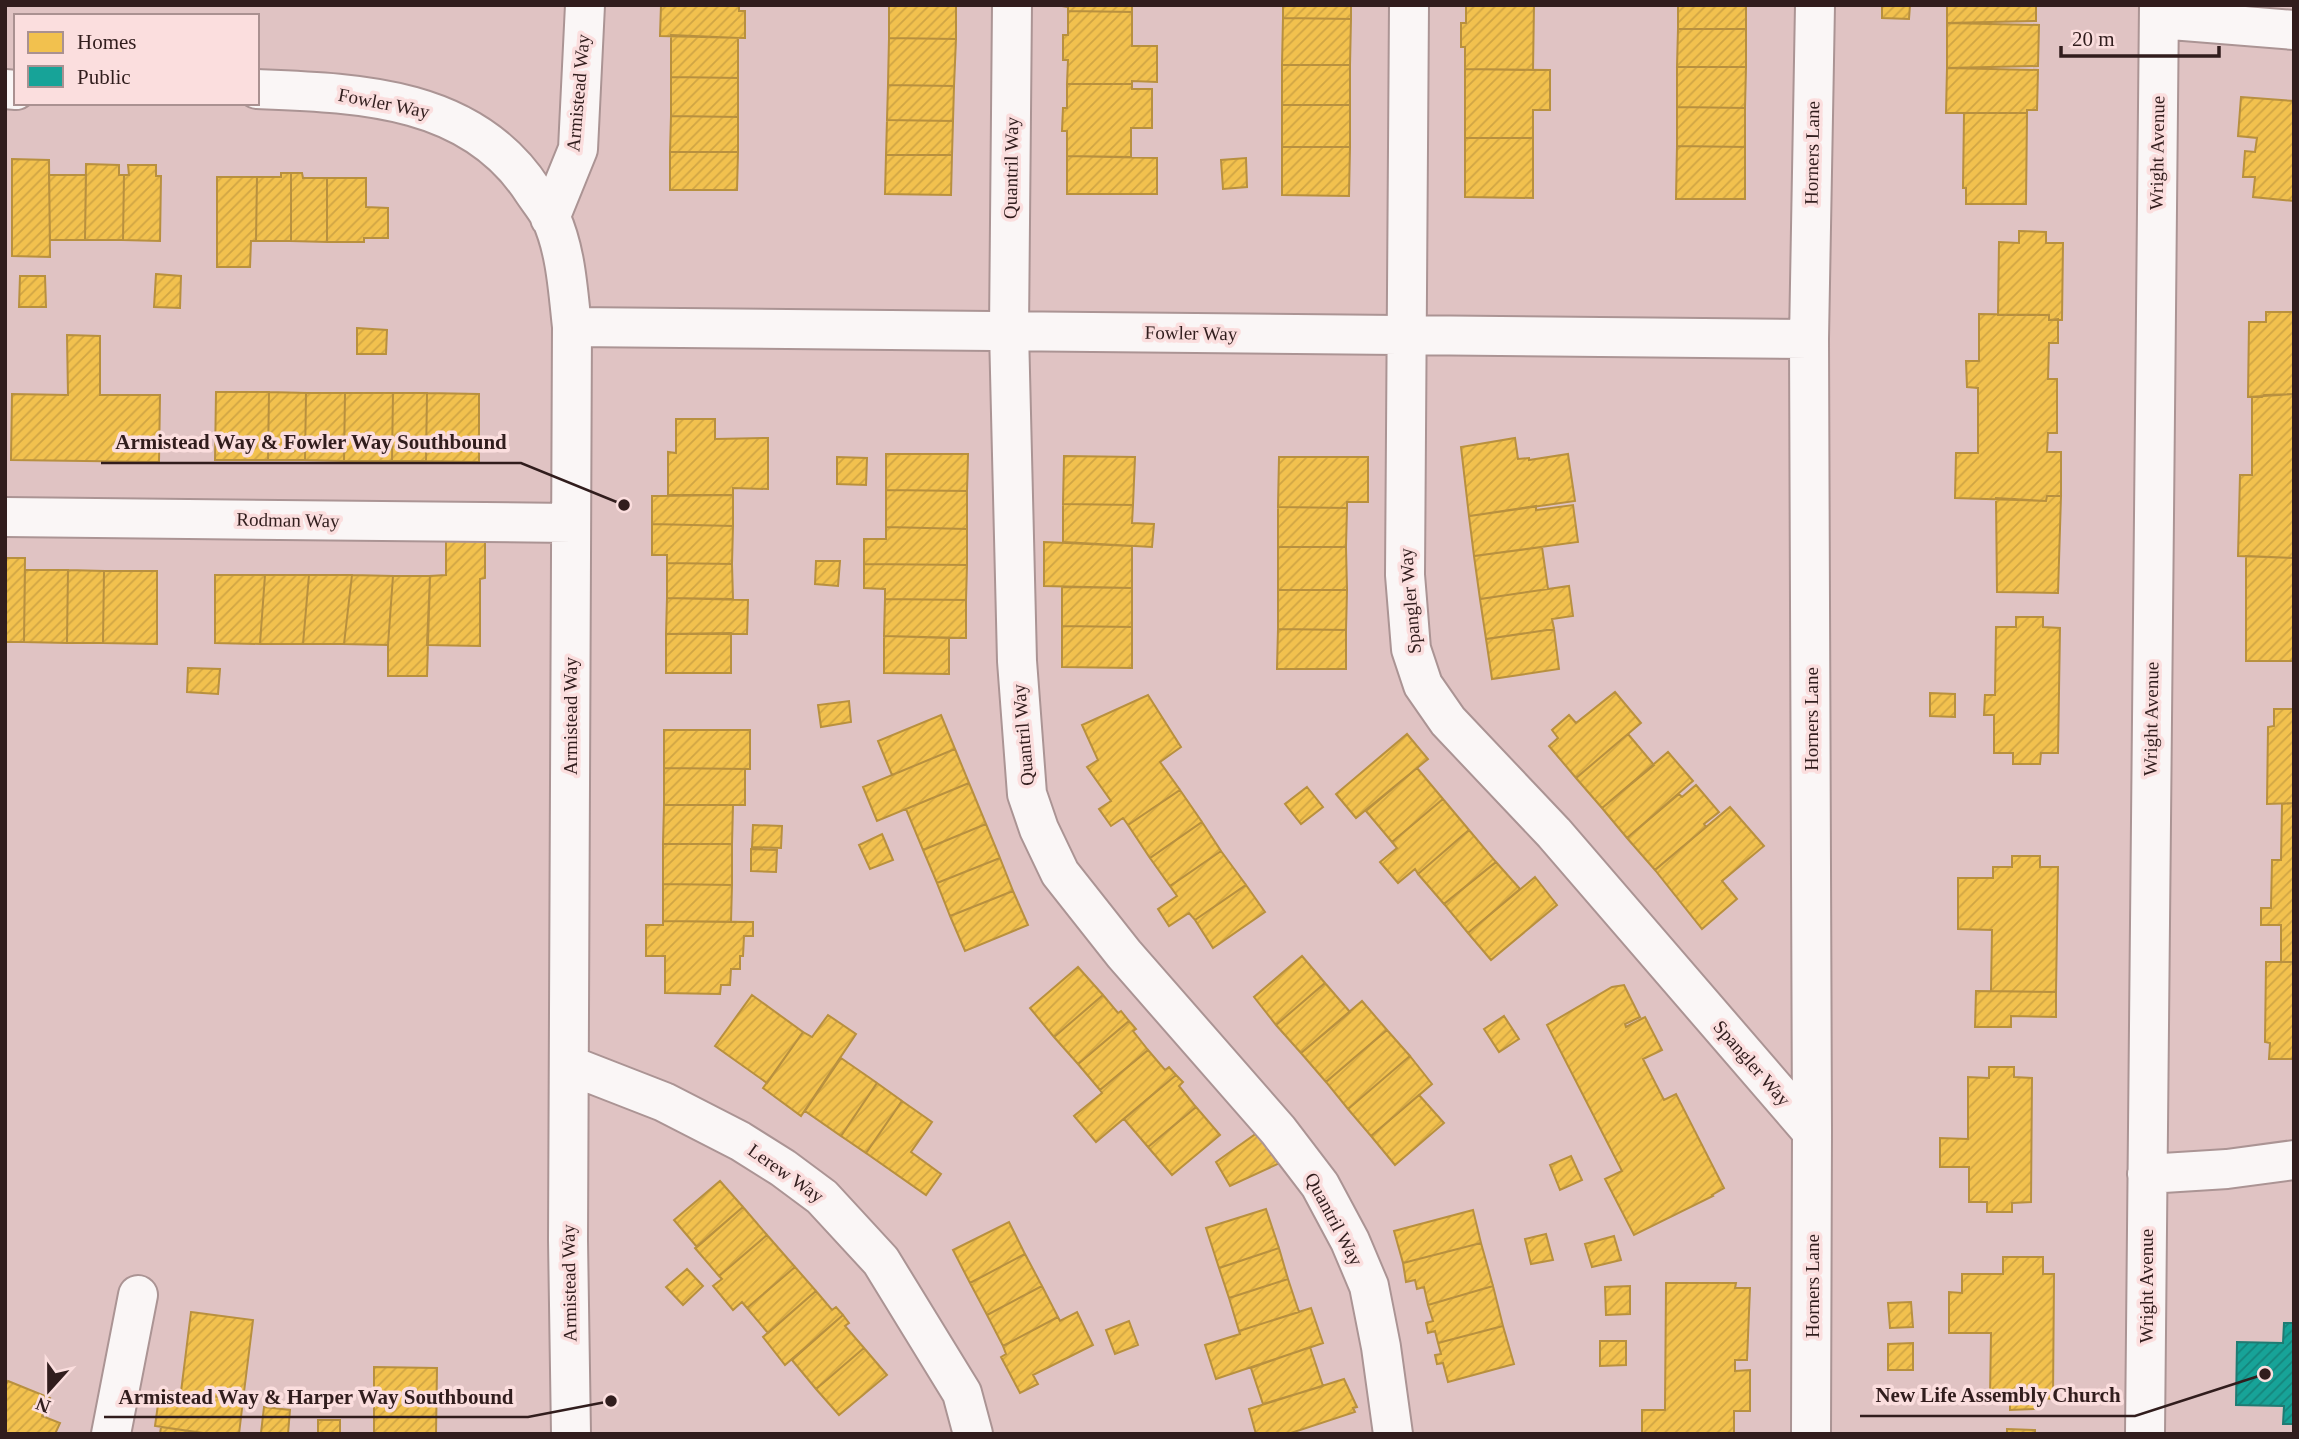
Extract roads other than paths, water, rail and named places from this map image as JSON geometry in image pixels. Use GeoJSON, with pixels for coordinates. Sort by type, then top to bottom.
{"type":"FeatureCollection","features":[{"type":"Feature","properties":{"kind":"street","name":"Armistead Way"},"geometry":{"type":"LineString","coordinates":[[571,1434],[569,1065],[572,327],[564,262],[551,218],[578,149],[585,5]]}},
{"type":"Feature","properties":{"kind":"street","name":"Quantril Way"},"geometry":{"type":"LineString","coordinates":[[1012,5],[1009,331],[1017,661],[1027,794],[1039,829],[1060,873],[1116,944],[1278,1130],[1320,1185],[1350,1241],[1369,1286],[1393,1434]]}},
{"type":"Feature","properties":{"kind":"street","name":"Spangler Way"},"geometry":{"type":"LineString","coordinates":[[1409,5],[1405,575],[1411,649],[1423,685],[1448,721],[1554,832],[1812,1132]]}},
{"type":"Feature","properties":{"kind":"street","name":"Horners Lane"},"geometry":{"type":"LineString","coordinates":[[1811,1434],[1809,338],[1815,5]]}},
{"type":"Feature","properties":{"kind":"street"},"geometry":{"type":"LineString","coordinates":[[2159,12],[2294,30]]}},
{"type":"Feature","properties":{"kind":"street","name":"Wright Avenue"},"geometry":{"type":"LineString","coordinates":[[2145,1434],[2159,12]]}},
{"type":"Feature","properties":{"kind":"street","name":"Fowler Way"},"geometry":{"type":"LineString","coordinates":[[259,89],[366,96],[441,114],[491,144],[522,173],[551,218]]}},
{"type":"Feature","properties":{"kind":"street","name":"Fowler Way"},"geometry":{"type":"LineString","coordinates":[[572,327],[1809,338]]}},
{"type":"Feature","properties":{"kind":"street","name":"Rodman Way"},"geometry":{"type":"LineString","coordinates":[[5,517],[571,523]]}},
{"type":"Feature","properties":{"kind":"street","name":"Lerew Way"},"geometry":{"type":"LineString","coordinates":[[569,1065],[664,1102],[740,1141],[822,1197],[881,1261],[962,1393],[973,1434]]}},
{"type":"Feature","properties":{"kind":"street"},"geometry":{"type":"LineString","coordinates":[[2147,1174],[2227,1169],[2294,1160]]}},
{"type":"Feature","properties":{"kind":"street"},"geometry":{"type":"LineString","coordinates":[[111,1434],[138,1295]]}},
{"type":"Feature","properties":{"kind":"place","name":"Armistead Way & Fowler Way Southbound"},"geometry":{"type":"Point","coordinates":[624,505]}},
{"type":"Feature","properties":{"kind":"place","name":"New Life Assembly Church"},"geometry":{"type":"Point","coordinates":[2265,1374]}},
{"type":"Feature","properties":{"kind":"place","name":"Armistead Way & Harper Way Southbound"},"geometry":{"type":"Point","coordinates":[611,1401]}}]}
